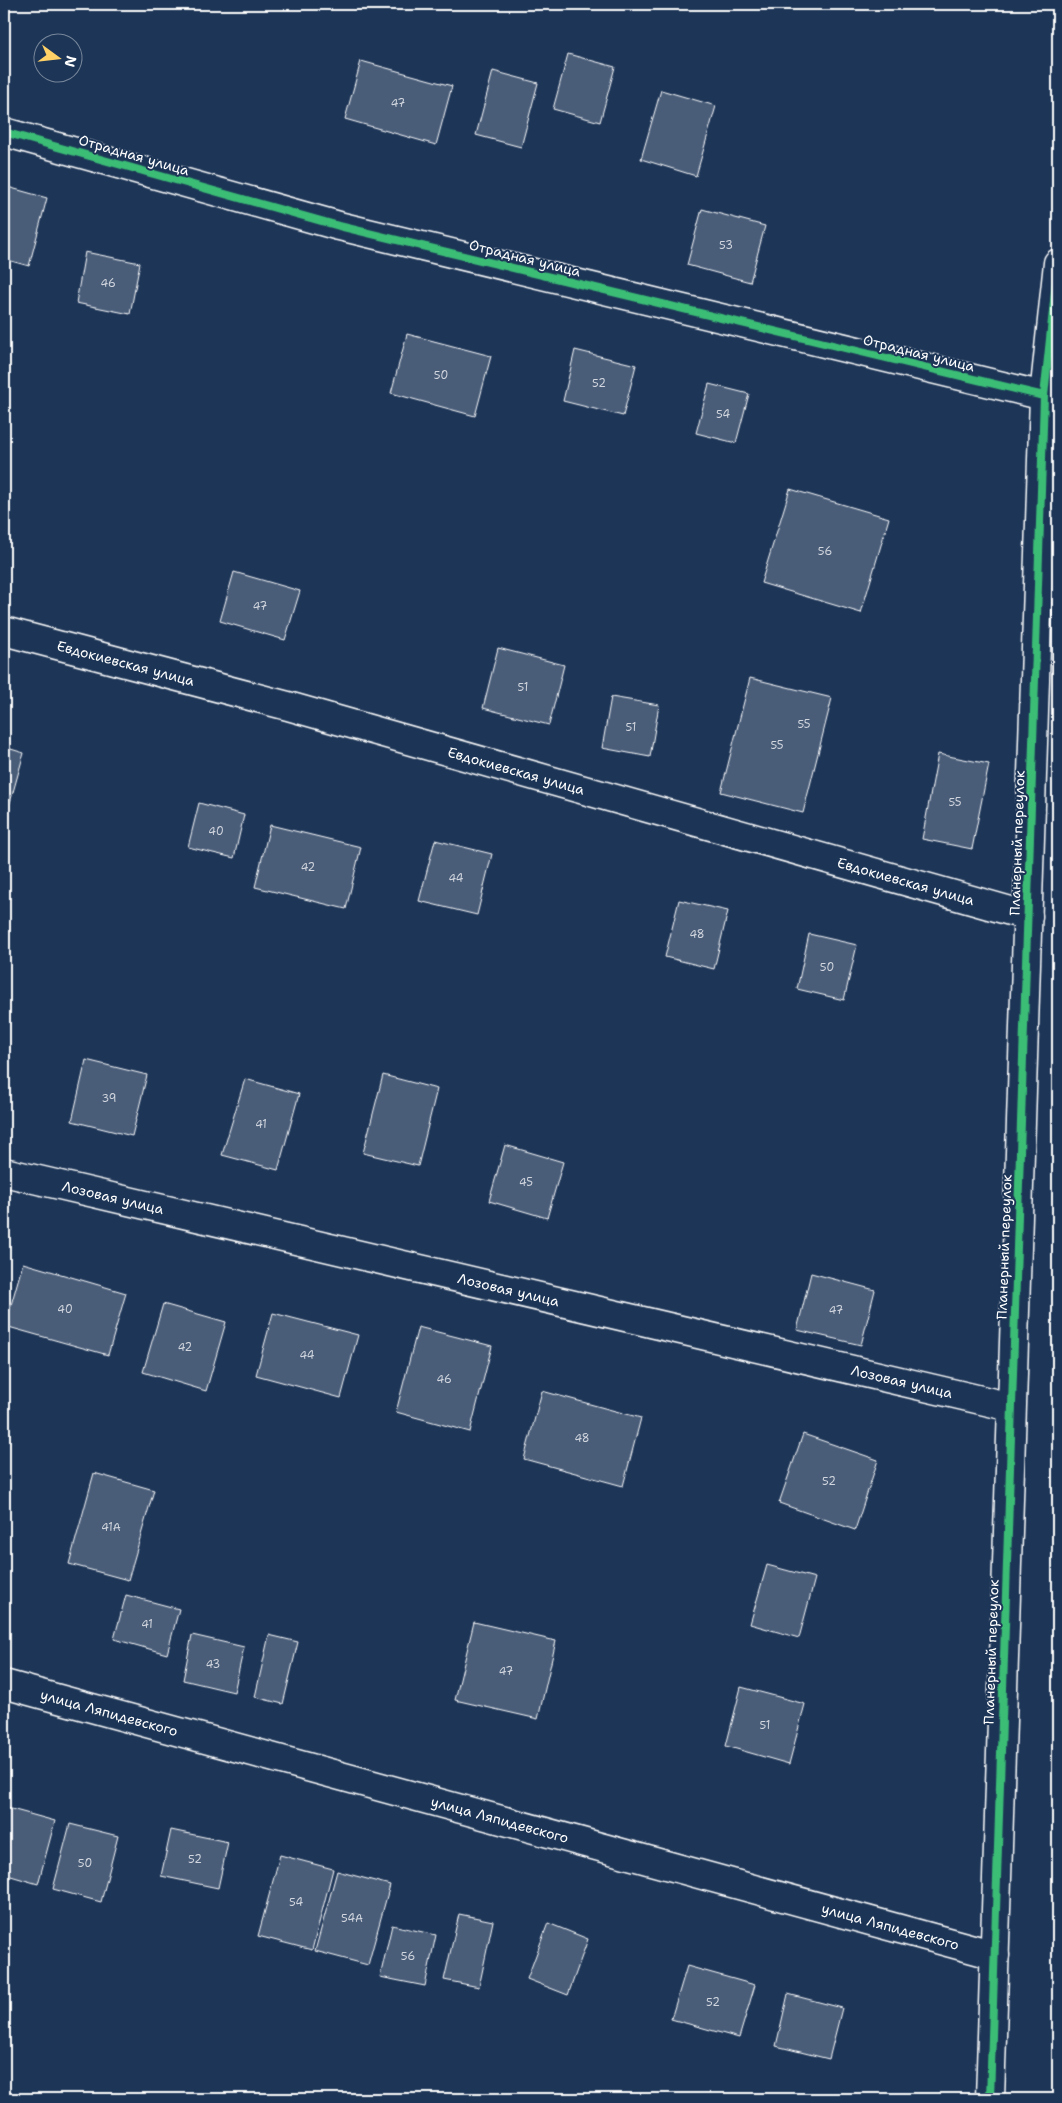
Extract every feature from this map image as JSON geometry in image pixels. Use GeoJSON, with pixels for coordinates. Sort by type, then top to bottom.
{"type":"FeatureCollection","features":[{"type":"Feature","properties":{"kind":"street","name":"Отрадная улица"},"geometry":{"type":"LineString","coordinates":[[4,132],[339,226],[1044,396]]}},
{"type":"Feature","properties":{"kind":"street","name":"Планерный переулок"},"geometry":{"type":"LineString","coordinates":[[990,2099],[1044,396],[1058,263]]}},
{"type":"Feature","properties":{"kind":"street","name":"Евдокиевская улица"},"geometry":{"type":"LineString","coordinates":[[4,631],[297,709],[1028,916]]}},
{"type":"Feature","properties":{"kind":"street","name":"Лозовая улица"},"geometry":{"type":"LineString","coordinates":[[4,1172],[1011,1407]]}},
{"type":"Feature","properties":{"kind":"street","name":"улица Ляпидевского"},"geometry":{"type":"LineString","coordinates":[[4,1684],[995,1955]]}},
{"type":"Feature","properties":{"kind":"building"},"geometry":{"type":"Polygon","coordinates":[[[568,54],[615,67],[600,122],[553,109],[568,54]]]}},
{"type":"Feature","properties":{"kind":"building"},"geometry":{"type":"Polygon","coordinates":[[[361,61],[452,86],[436,145],[345,119],[361,61]]]}},
{"type":"Feature","properties":{"kind":"building"},"geometry":{"type":"Polygon","coordinates":[[[493,71],[538,83],[521,147],[476,135],[493,71]]]}},
{"type":"Feature","properties":{"kind":"building"},"geometry":{"type":"Polygon","coordinates":[[[661,90],[716,106],[696,176],[641,159],[661,90]]]}},
{"type":"Feature","properties":{"kind":"building"},"geometry":{"type":"Polygon","coordinates":[[[4,186],[47,198],[29,266],[4,259],[4,186]]]}},
{"type":"Feature","properties":{"kind":"building"},"geometry":{"type":"Polygon","coordinates":[[[702,209],[765,226],[750,282],[687,265],[702,209]]]}},
{"type":"Feature","properties":{"kind":"building"},"geometry":{"type":"Polygon","coordinates":[[[85,252],[140,263],[130,314],[76,303],[85,252]]]}},
{"type":"Feature","properties":{"kind":"building"},"geometry":{"type":"Polygon","coordinates":[[[407,334],[491,356],[475,416],[391,393],[407,334]]]}},
{"type":"Feature","properties":{"kind":"building"},"geometry":{"type":"Polygon","coordinates":[[[575,350],[636,365],[623,416],[563,401],[575,350]]]}},
{"type":"Feature","properties":{"kind":"building"},"geometry":{"type":"Polygon","coordinates":[[[709,384],[749,394],[736,443],[696,433],[709,384]]]}},
{"type":"Feature","properties":{"kind":"building"},"geometry":{"type":"Polygon","coordinates":[[[790,489],[889,518],[861,613],[761,583],[790,489]]]}},
{"type":"Feature","properties":{"kind":"building"},"geometry":{"type":"Polygon","coordinates":[[[234,572],[300,591],[285,640],[220,621],[234,572]]]}},
{"type":"Feature","properties":{"kind":"building"},"geometry":{"type":"Polygon","coordinates":[[[498,648],[564,665],[549,725],[483,708],[498,648]]]}},
{"type":"Feature","properties":{"kind":"building"},"geometry":{"type":"Polygon","coordinates":[[[750,678],[832,698],[803,813],[721,792],[750,678]]]}},
{"type":"Feature","properties":{"kind":"building"},"geometry":{"type":"Polygon","coordinates":[[[611,697],[659,705],[650,757],[602,748],[611,697]]]}},
{"type":"Feature","properties":{"kind":"building"},"geometry":{"type":"Polygon","coordinates":[[[4,747],[24,753],[6,817],[4,816],[4,747]]]}},
{"type":"Feature","properties":{"kind":"building"},"geometry":{"type":"Polygon","coordinates":[[[938,754],[989,764],[972,849],[922,839],[938,754]]]}},
{"type":"Feature","properties":{"kind":"building"},"geometry":{"type":"Polygon","coordinates":[[[199,803],[244,815],[234,858],[188,847],[199,803]]]}},
{"type":"Feature","properties":{"kind":"building"},"geometry":{"type":"Polygon","coordinates":[[[270,825],[361,847],[346,909],[255,887],[270,825]]]}},
{"type":"Feature","properties":{"kind":"building"},"geometry":{"type":"Polygon","coordinates":[[[435,840],[492,854],[477,915],[419,901],[435,840]]]}},
{"type":"Feature","properties":{"kind":"building"},"geometry":{"type":"Polygon","coordinates":[[[679,900],[728,911],[714,969],[665,957],[679,900]]]}},
{"type":"Feature","properties":{"kind":"building"},"geometry":{"type":"Polygon","coordinates":[[[809,934],[857,945],[844,1000],[797,989],[809,934]]]}},
{"type":"Feature","properties":{"kind":"building"},"geometry":{"type":"Polygon","coordinates":[[[86,1060],[147,1075],[132,1136],[72,1121],[86,1060]]]}},
{"type":"Feature","properties":{"kind":"building"},"geometry":{"type":"Polygon","coordinates":[[[383,1075],[437,1089],[418,1166],[363,1153],[383,1075]]]}},
{"type":"Feature","properties":{"kind":"building"},"geometry":{"type":"Polygon","coordinates":[[[245,1079],[299,1094],[278,1170],[222,1155],[245,1079]]]}},
{"type":"Feature","properties":{"kind":"building"},"geometry":{"type":"Polygon","coordinates":[[[505,1145],[563,1162],[547,1218],[489,1201],[505,1145]]]}},
{"type":"Feature","properties":{"kind":"building"},"geometry":{"type":"Polygon","coordinates":[[[23,1263],[126,1293],[108,1355],[5,1326],[23,1263]]]}},
{"type":"Feature","properties":{"kind":"building"},"geometry":{"type":"Polygon","coordinates":[[[811,1273],[875,1290],[861,1345],[797,1330],[811,1273]]]}},
{"type":"Feature","properties":{"kind":"building"},"geometry":{"type":"Polygon","coordinates":[[[163,1304],[226,1322],[206,1391],[143,1372],[163,1304]]]}},
{"type":"Feature","properties":{"kind":"building"},"geometry":{"type":"Polygon","coordinates":[[[273,1313],[358,1335],[341,1398],[256,1375],[273,1313]]]}},
{"type":"Feature","properties":{"kind":"building"},"geometry":{"type":"Polygon","coordinates":[[[418,1327],[492,1346],[470,1432],[396,1412],[418,1327]]]}},
{"type":"Feature","properties":{"kind":"building"},"geometry":{"type":"Polygon","coordinates":[[[542,1391],[641,1418],[623,1486],[524,1459],[542,1391]]]}},
{"type":"Feature","properties":{"kind":"building"},"geometry":{"type":"Polygon","coordinates":[[[803,1434],[878,1460],[855,1530],[779,1503],[803,1434]]]}},
{"type":"Feature","properties":{"kind":"building"},"geometry":{"type":"Polygon","coordinates":[[[94,1473],[154,1490],[128,1580],[69,1564],[94,1473]]]}},
{"type":"Feature","properties":{"kind":"building"},"geometry":{"type":"Polygon","coordinates":[[[767,1565],[815,1578],[799,1638],[750,1624],[767,1565]]]}},
{"type":"Feature","properties":{"kind":"building"},"geometry":{"type":"Polygon","coordinates":[[[126,1595],[179,1609],[167,1654],[114,1639],[126,1595]]]}},
{"type":"Feature","properties":{"kind":"building"},"geometry":{"type":"Polygon","coordinates":[[[474,1622],[556,1641],[538,1719],[455,1700],[474,1622]]]}},
{"type":"Feature","properties":{"kind":"building"},"geometry":{"type":"Polygon","coordinates":[[[192,1635],[244,1647],[234,1692],[183,1680],[192,1635]]]}},
{"type":"Feature","properties":{"kind":"building"},"geometry":{"type":"Polygon","coordinates":[[[269,1635],[298,1642],[283,1704],[255,1697],[269,1635]]]}},
{"type":"Feature","properties":{"kind":"building"},"geometry":{"type":"Polygon","coordinates":[[[741,1687],[805,1704],[789,1764],[726,1746],[741,1687]]]}},
{"type":"Feature","properties":{"kind":"building"},"geometry":{"type":"Polygon","coordinates":[[[4,1807],[55,1821],[38,1884],[4,1874],[4,1807]]]}},
{"type":"Feature","properties":{"kind":"building"},"geometry":{"type":"Polygon","coordinates":[[[70,1824],[118,1836],[101,1902],[53,1889],[70,1824]]]}},
{"type":"Feature","properties":{"kind":"building"},"geometry":{"type":"Polygon","coordinates":[[[171,1830],[228,1842],[218,1888],[161,1876],[171,1830]]]}},
{"type":"Feature","properties":{"kind":"building"},"geometry":{"type":"Polygon","coordinates":[[[280,1855],[333,1869],[312,1950],[258,1936],[280,1855]]]}},
{"type":"Feature","properties":{"kind":"building"},"geometry":{"type":"Polygon","coordinates":[[[337,1871],[390,1885],[368,1965],[315,1951],[337,1871]]]}},
{"type":"Feature","properties":{"kind":"building"},"geometry":{"type":"Polygon","coordinates":[[[459,1914],[493,1921],[479,1987],[444,1980],[459,1914]]]}},
{"type":"Feature","properties":{"kind":"building"},"geometry":{"type":"Polygon","coordinates":[[[548,1923],[588,1939],[568,1995],[527,1979],[548,1923]]]}},
{"type":"Feature","properties":{"kind":"building"},"geometry":{"type":"Polygon","coordinates":[[[392,1925],[436,1935],[425,1986],[380,1977],[392,1925]]]}},
{"type":"Feature","properties":{"kind":"building"},"geometry":{"type":"Polygon","coordinates":[[[687,1966],[755,1985],[739,2038],[671,2019],[687,1966]]]}},
{"type":"Feature","properties":{"kind":"building"},"geometry":{"type":"Polygon","coordinates":[[[788,1994],[842,2008],[829,2059],[776,2046],[788,1994]]]}},
{"type":"Feature","properties":{"kind":"cycle path"},"geometry":{"type":"LineString","coordinates":[[4,132],[339,226],[1044,396]]}},
{"type":"Feature","properties":{"kind":"cycle path"},"geometry":{"type":"LineString","coordinates":[[990,2099],[1044,396],[1058,263]]}}]}
